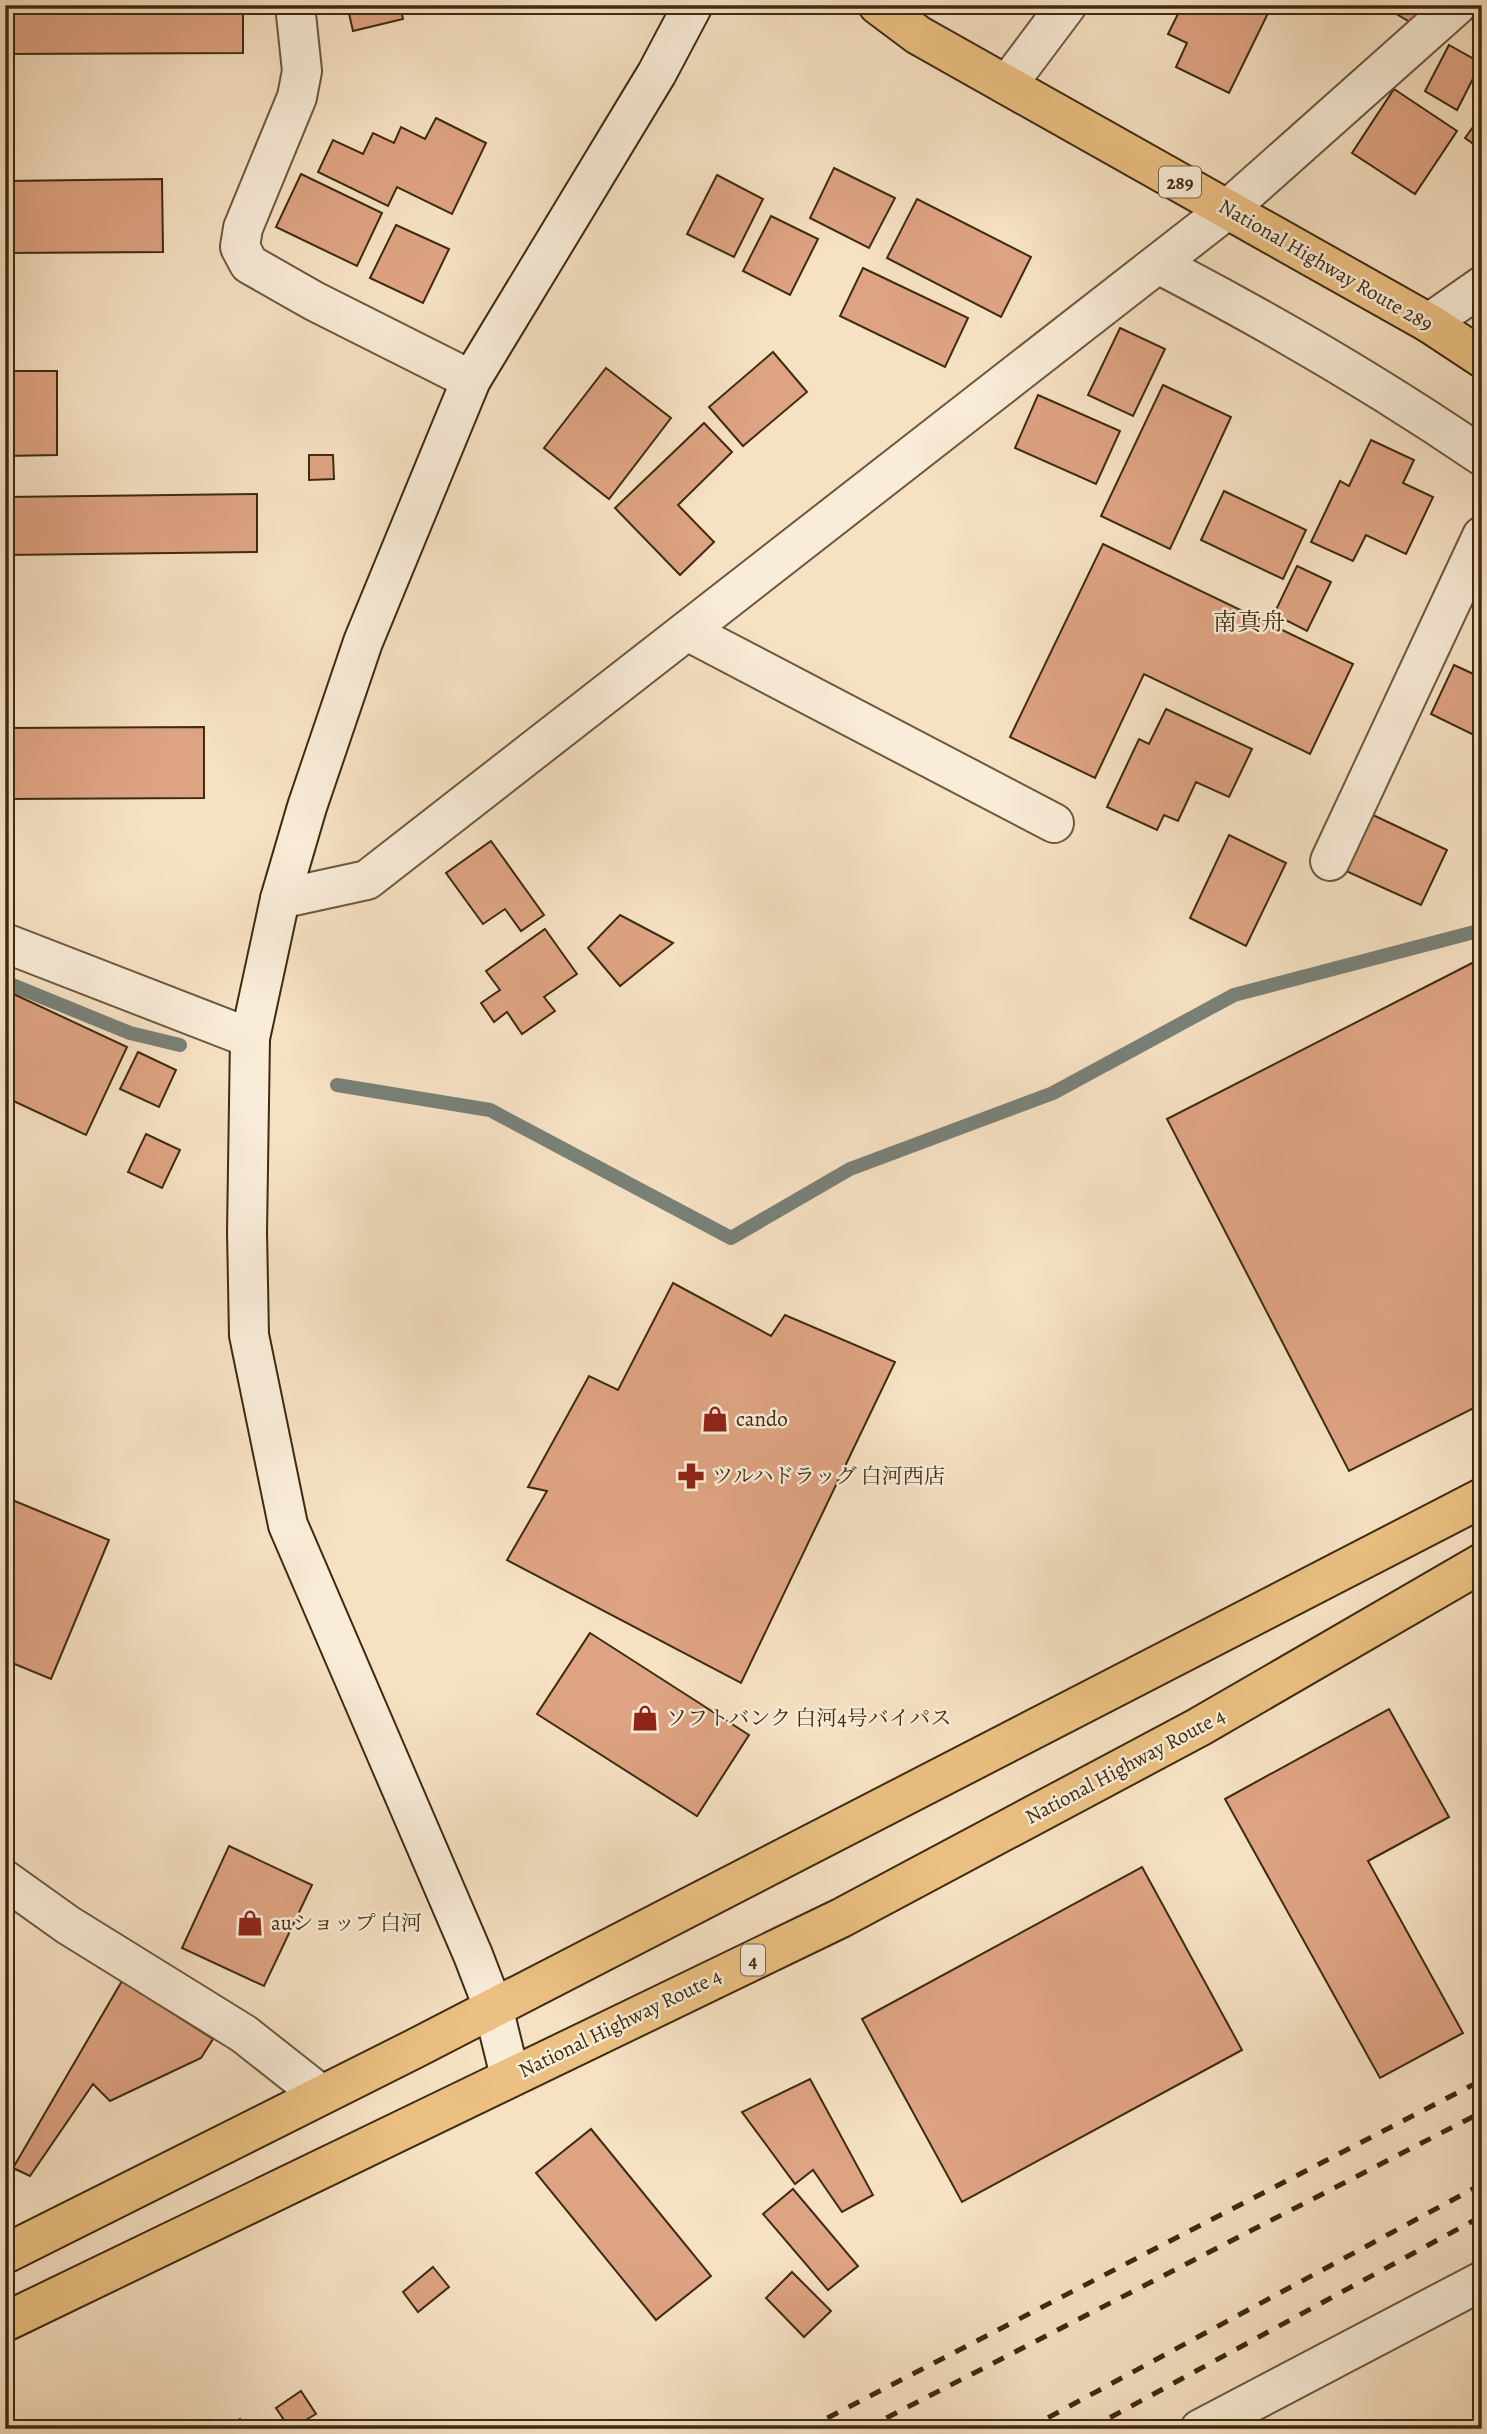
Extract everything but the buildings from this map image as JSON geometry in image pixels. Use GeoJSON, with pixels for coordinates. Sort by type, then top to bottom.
{"type":"FeatureCollection","features":[{"type":"Feature","properties":{"kind":"highway","name":"National Highway Route 289"},"geometry":{"type":"LineString","coordinates":[[878,5],[918,35],[1429,323],[1482,358]]}},
{"type":"Feature","properties":{"kind":"highway"},"geometry":{"type":"LineString","coordinates":[[5,2254],[494,2007],[1482,1498]]}},
{"type":"Feature","properties":{"kind":"highway","name":"National Highway Route 4"},"geometry":{"type":"LineString","coordinates":[[5,2322],[841,1918],[1199,1727],[1482,1563]]}},
{"type":"Feature","properties":{"kind":"street"},"geometry":{"type":"LineString","coordinates":[[295,5],[302,71],[297,97],[243,228],[240,247],[249,264],[314,301],[471,380]]}},
{"type":"Feature","properties":{"kind":"street"},"geometry":{"type":"LineString","coordinates":[[510,2076],[494,2007],[288,1525],[249,1335],[247,1232],[250,1038],[280,899],[307,807],[363,642],[471,380],[657,73],[693,5]]}},
{"type":"Feature","properties":{"kind":"street"},"geometry":{"type":"LineString","coordinates":[[1007,85],[1067,5]]}},
{"type":"Feature","properties":{"kind":"street"},"geometry":{"type":"LineString","coordinates":[[280,899],[367,880],[1228,209],[1457,5]]}},
{"type":"Feature","properties":{"kind":"street"},"geometry":{"type":"LineString","coordinates":[[1158,264],[1234,303],[1399,400],[1482,456]]}},
{"type":"Feature","properties":{"kind":"street"},"geometry":{"type":"LineString","coordinates":[[1429,323],[1482,286]]}},
{"type":"Feature","properties":{"kind":"street"},"geometry":{"type":"LineString","coordinates":[[1330,860],[1482,536]]}},
{"type":"Feature","properties":{"kind":"street"},"geometry":{"type":"LineString","coordinates":[[687,631],[1054,822]]}},
{"type":"Feature","properties":{"kind":"street"},"geometry":{"type":"LineString","coordinates":[[5,943],[250,1038]]}},
{"type":"Feature","properties":{"kind":"street"},"geometry":{"type":"LineString","coordinates":[[5,1880],[68,1925],[244,2034],[320,2094]]}},
{"type":"Feature","properties":{"kind":"street"},"geometry":{"type":"LineString","coordinates":[[1200,2429],[1482,2281]]}},
{"type":"Feature","properties":{"kind":"waterway"},"geometry":{"type":"LineString","coordinates":[[337,1085],[490,1110],[731,1238],[850,1169],[1053,1093],[1234,995],[1482,930]]}},
{"type":"Feature","properties":{"kind":"waterway"},"geometry":{"type":"LineString","coordinates":[[5,982],[130,1033],[180,1045]]}},
{"type":"Feature","properties":{"kind":"railway"},"geometry":{"type":"LineString","coordinates":[[806,2429],[1482,2080]]}},
{"type":"Feature","properties":{"kind":"railway"},"geometry":{"type":"LineString","coordinates":[[865,2429],[1482,2112]]}},
{"type":"Feature","properties":{"kind":"railway"},"geometry":{"type":"LineString","coordinates":[[1027,2429],[1482,2184]]}},
{"type":"Feature","properties":{"kind":"railway"},"geometry":{"type":"LineString","coordinates":[[1089,2429],[1482,2216]]}},
{"type":"Feature","properties":{"kind":"place","name":"cando"},"geometry":{"type":"Point","coordinates":[715,1419]}},
{"type":"Feature","properties":{"kind":"place","name":"ツルハドラッグ 白河西店"},"geometry":{"type":"Point","coordinates":[691,1476]}},
{"type":"Feature","properties":{"kind":"place","name":"ソフトバンク 白河4号バイパス"},"geometry":{"type":"Point","coordinates":[645,1718]}},
{"type":"Feature","properties":{"kind":"place","name":"auショップ 白河"},"geometry":{"type":"Point","coordinates":[250,1923]}},
{"type":"Feature","properties":{"kind":"district","name":"南真舟"},"geometry":{"type":"Point","coordinates":[1249,622]}}]}
